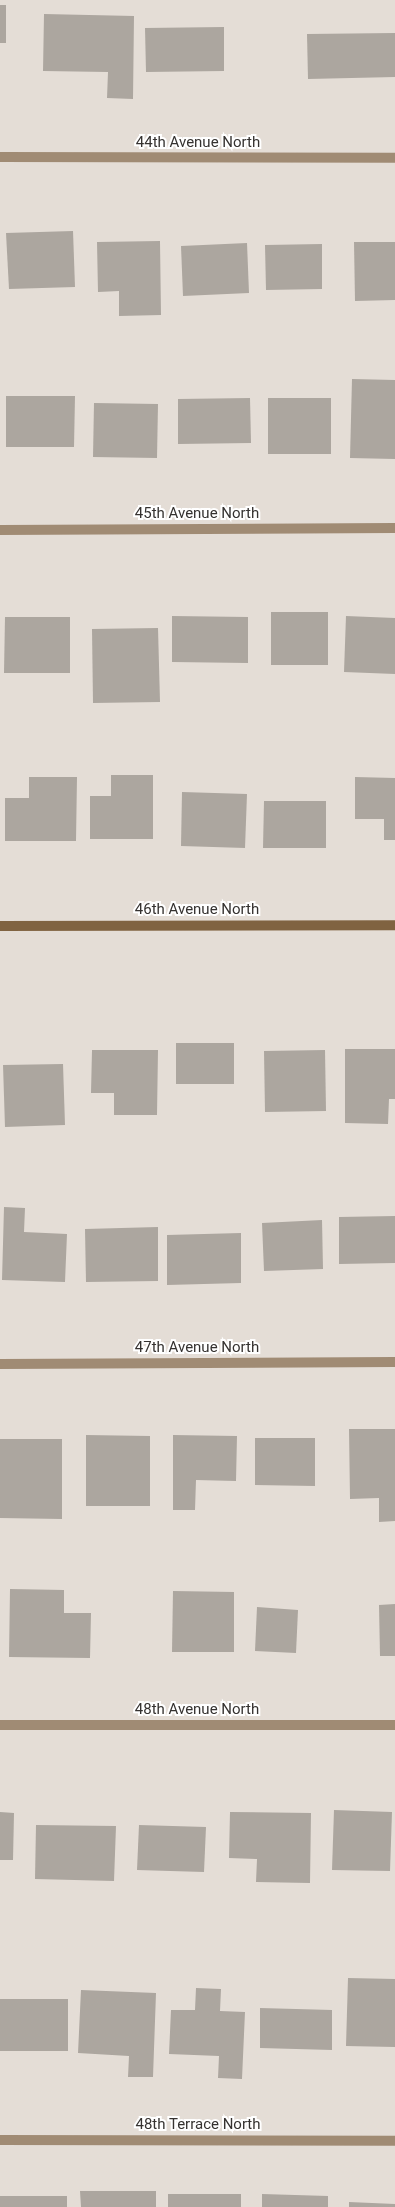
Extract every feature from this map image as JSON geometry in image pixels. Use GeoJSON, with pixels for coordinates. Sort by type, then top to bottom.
{"type":"FeatureCollection","features":[{"type":"Feature","properties":{"kind":"street","name":"44th Avenue North"},"geometry":{"type":"LineString","coordinates":[[0,157],[395,158]]}},
{"type":"Feature","properties":{"kind":"street","name":"45th Avenue North"},"geometry":{"type":"LineString","coordinates":[[0,530],[395,528]]}},
{"type":"Feature","properties":{"kind":"street","name":"46th Avenue North"},"geometry":{"type":"LineString","coordinates":[[0,926],[395,925]]}},
{"type":"Feature","properties":{"kind":"street","name":"47th Avenue North"},"geometry":{"type":"LineString","coordinates":[[0,1364],[395,1362]]}},
{"type":"Feature","properties":{"kind":"street","name":"48th Avenue North"},"geometry":{"type":"LineString","coordinates":[[0,1725],[395,1724]]}},
{"type":"Feature","properties":{"kind":"street","name":"48th Terrace North"},"geometry":{"type":"LineString","coordinates":[[0,2140],[395,2140]]}},
{"type":"Feature","properties":{"kind":"building"},"geometry":{"type":"Polygon","coordinates":[[[0,5],[6,5],[6,43],[0,43],[0,5]]]}},
{"type":"Feature","properties":{"kind":"building"},"geometry":{"type":"Polygon","coordinates":[[[44,14],[134,16],[133,99],[107,98],[108,72],[43,71],[44,14]]]}},
{"type":"Feature","properties":{"kind":"building"},"geometry":{"type":"Polygon","coordinates":[[[224,27],[224,71],[146,72],[145,28],[224,27]]]}},
{"type":"Feature","properties":{"kind":"building"},"geometry":{"type":"Polygon","coordinates":[[[395,33],[395,77],[308,79],[307,34],[395,33]]]}},
{"type":"Feature","properties":{"kind":"building"},"geometry":{"type":"Polygon","coordinates":[[[73,231],[75,287],[9,289],[6,233],[73,231]]]}},
{"type":"Feature","properties":{"kind":"building"},"geometry":{"type":"Polygon","coordinates":[[[160,241],[161,315],[119,316],[119,291],[98,292],[97,242],[160,241]]]}},
{"type":"Feature","properties":{"kind":"building"},"geometry":{"type":"Polygon","coordinates":[[[354,242],[395,242],[395,300],[355,301],[354,242]]]}},
{"type":"Feature","properties":{"kind":"building"},"geometry":{"type":"Polygon","coordinates":[[[247,243],[249,293],[183,296],[181,246],[247,243]]]}},
{"type":"Feature","properties":{"kind":"building"},"geometry":{"type":"Polygon","coordinates":[[[322,244],[322,289],[266,290],[265,245],[322,244]]]}},
{"type":"Feature","properties":{"kind":"building"},"geometry":{"type":"Polygon","coordinates":[[[352,379],[395,380],[395,459],[350,458],[352,379]]]}},
{"type":"Feature","properties":{"kind":"building"},"geometry":{"type":"Polygon","coordinates":[[[6,396],[75,396],[74,447],[6,447],[6,396]]]}},
{"type":"Feature","properties":{"kind":"building"},"geometry":{"type":"Polygon","coordinates":[[[250,398],[251,443],[178,444],[178,399],[250,398]]]}},
{"type":"Feature","properties":{"kind":"building"},"geometry":{"type":"Polygon","coordinates":[[[268,398],[331,398],[331,454],[268,454],[268,398]]]}},
{"type":"Feature","properties":{"kind":"building"},"geometry":{"type":"Polygon","coordinates":[[[94,403],[158,404],[157,458],[93,457],[94,403]]]}},
{"type":"Feature","properties":{"kind":"building"},"geometry":{"type":"Polygon","coordinates":[[[271,612],[328,612],[328,665],[271,665],[271,612]]]}},
{"type":"Feature","properties":{"kind":"building"},"geometry":{"type":"Polygon","coordinates":[[[172,616],[248,617],[248,663],[172,662],[172,616]]]}},
{"type":"Feature","properties":{"kind":"building"},"geometry":{"type":"Polygon","coordinates":[[[346,616],[395,618],[395,674],[344,672],[346,616]]]}},
{"type":"Feature","properties":{"kind":"building"},"geometry":{"type":"Polygon","coordinates":[[[5,617],[70,617],[70,673],[4,673],[5,617]]]}},
{"type":"Feature","properties":{"kind":"building"},"geometry":{"type":"Polygon","coordinates":[[[158,628],[160,702],[93,703],[92,629],[158,628]]]}},
{"type":"Feature","properties":{"kind":"building"},"geometry":{"type":"Polygon","coordinates":[[[111,775],[153,775],[153,839],[90,839],[90,796],[111,796],[111,775]]]}},
{"type":"Feature","properties":{"kind":"building"},"geometry":{"type":"Polygon","coordinates":[[[29,777],[77,777],[76,841],[5,841],[5,798],[29,798],[29,777]]]}},
{"type":"Feature","properties":{"kind":"building"},"geometry":{"type":"Polygon","coordinates":[[[355,777],[395,778],[395,840],[384,840],[384,819],[355,819],[355,777]]]}},
{"type":"Feature","properties":{"kind":"building"},"geometry":{"type":"Polygon","coordinates":[[[182,792],[247,794],[245,848],[181,846],[182,792]]]}},
{"type":"Feature","properties":{"kind":"building"},"geometry":{"type":"Polygon","coordinates":[[[264,801],[326,801],[326,848],[263,848],[264,801]]]}},
{"type":"Feature","properties":{"kind":"building"},"geometry":{"type":"Polygon","coordinates":[[[176,1043],[234,1043],[234,1084],[176,1084],[176,1043]]]}},
{"type":"Feature","properties":{"kind":"building"},"geometry":{"type":"Polygon","coordinates":[[[345,1049],[395,1049],[395,1099],[389,1099],[388,1124],[345,1123],[345,1049]]]}},
{"type":"Feature","properties":{"kind":"building"},"geometry":{"type":"Polygon","coordinates":[[[92,1050],[158,1050],[157,1115],[114,1115],[114,1093],[91,1093],[92,1050]]]}},
{"type":"Feature","properties":{"kind":"building"},"geometry":{"type":"Polygon","coordinates":[[[325,1050],[326,1111],[265,1112],[264,1051],[325,1050]]]}},
{"type":"Feature","properties":{"kind":"building"},"geometry":{"type":"Polygon","coordinates":[[[63,1064],[65,1125],[5,1127],[3,1065],[63,1064]]]}},
{"type":"Feature","properties":{"kind":"building"},"geometry":{"type":"Polygon","coordinates":[[[4,1207],[25,1208],[24,1232],[67,1234],[65,1282],[2,1280],[4,1207]]]}},
{"type":"Feature","properties":{"kind":"building"},"geometry":{"type":"Polygon","coordinates":[[[395,1216],[395,1263],[339,1264],[339,1217],[395,1216]]]}},
{"type":"Feature","properties":{"kind":"building"},"geometry":{"type":"Polygon","coordinates":[[[322,1220],[323,1269],[264,1271],[262,1223],[322,1220]]]}},
{"type":"Feature","properties":{"kind":"building"},"geometry":{"type":"Polygon","coordinates":[[[158,1227],[158,1281],[86,1282],[85,1229],[158,1227]]]}},
{"type":"Feature","properties":{"kind":"building"},"geometry":{"type":"Polygon","coordinates":[[[241,1233],[241,1283],[167,1285],[167,1235],[241,1233]]]}},
{"type":"Feature","properties":{"kind":"building"},"geometry":{"type":"Polygon","coordinates":[[[349,1429],[395,1429],[395,1521],[379,1522],[379,1498],[350,1499],[349,1429]]]}},
{"type":"Feature","properties":{"kind":"building"},"geometry":{"type":"Polygon","coordinates":[[[86,1435],[150,1436],[150,1506],[86,1506],[86,1435]]]}},
{"type":"Feature","properties":{"kind":"building"},"geometry":{"type":"Polygon","coordinates":[[[173,1435],[237,1436],[236,1481],[196,1480],[195,1510],[173,1510],[173,1435]]]}},
{"type":"Feature","properties":{"kind":"building"},"geometry":{"type":"Polygon","coordinates":[[[255,1438],[315,1438],[315,1486],[255,1485],[255,1438]]]}},
{"type":"Feature","properties":{"kind":"building"},"geometry":{"type":"Polygon","coordinates":[[[0,1439],[62,1439],[62,1519],[0,1518],[0,1439]]]}},
{"type":"Feature","properties":{"kind":"building"},"geometry":{"type":"Polygon","coordinates":[[[10,1589],[64,1590],[64,1613],[91,1613],[90,1658],[9,1657],[10,1589]]]}},
{"type":"Feature","properties":{"kind":"building"},"geometry":{"type":"Polygon","coordinates":[[[173,1591],[234,1592],[234,1652],[172,1652],[173,1591]]]}},
{"type":"Feature","properties":{"kind":"building"},"geometry":{"type":"Polygon","coordinates":[[[395,1604],[395,1656],[380,1656],[379,1605],[395,1604]]]}},
{"type":"Feature","properties":{"kind":"building"},"geometry":{"type":"Polygon","coordinates":[[[257,1607],[298,1610],[296,1653],[255,1651],[257,1607]]]}},
{"type":"Feature","properties":{"kind":"building"},"geometry":{"type":"Polygon","coordinates":[[[334,1810],[392,1812],[390,1871],[332,1870],[334,1810]]]}},
{"type":"Feature","properties":{"kind":"building"},"geometry":{"type":"Polygon","coordinates":[[[0,1812],[14,1813],[13,1860],[0,1860],[0,1812]]]}},
{"type":"Feature","properties":{"kind":"building"},"geometry":{"type":"Polygon","coordinates":[[[230,1812],[311,1813],[310,1883],[256,1882],[257,1859],[229,1858],[230,1812]]]}},
{"type":"Feature","properties":{"kind":"building"},"geometry":{"type":"Polygon","coordinates":[[[36,1825],[116,1826],[114,1881],[35,1879],[36,1825]]]}},
{"type":"Feature","properties":{"kind":"building"},"geometry":{"type":"Polygon","coordinates":[[[139,1825],[206,1827],[204,1872],[137,1870],[139,1825]]]}},
{"type":"Feature","properties":{"kind":"building"},"geometry":{"type":"Polygon","coordinates":[[[348,1978],[395,1979],[395,2047],[346,2046],[348,1978]]]}},
{"type":"Feature","properties":{"kind":"building"},"geometry":{"type":"Polygon","coordinates":[[[196,1988],[221,1989],[220,2011],[245,2012],[242,2079],[218,2078],[219,2056],[169,2054],[171,2010],[195,2010],[196,1988]]]}},
{"type":"Feature","properties":{"kind":"building"},"geometry":{"type":"Polygon","coordinates":[[[81,1990],[156,1993],[153,2077],[128,2077],[129,2056],[78,2053],[81,1990]]]}},
{"type":"Feature","properties":{"kind":"building"},"geometry":{"type":"Polygon","coordinates":[[[0,1999],[68,1999],[68,2051],[0,2051],[0,1999]]]}},
{"type":"Feature","properties":{"kind":"building"},"geometry":{"type":"Polygon","coordinates":[[[260,2008],[332,2010],[332,2050],[260,2048],[260,2008]]]}},
{"type":"Feature","properties":{"kind":"building"},"geometry":{"type":"Polygon","coordinates":[[[80,2191],[156,2191],[156,2207],[81,2207],[80,2191]]]}},
{"type":"Feature","properties":{"kind":"building"},"geometry":{"type":"Polygon","coordinates":[[[168,2194],[241,2194],[241,2207],[168,2207],[168,2194]]]}},
{"type":"Feature","properties":{"kind":"building"},"geometry":{"type":"Polygon","coordinates":[[[262,2194],[328,2196],[328,2207],[262,2207],[262,2194]]]}},
{"type":"Feature","properties":{"kind":"building"},"geometry":{"type":"Polygon","coordinates":[[[0,2196],[67,2196],[67,2207],[0,2207],[0,2196]]]}},
{"type":"Feature","properties":{"kind":"building"},"geometry":{"type":"Polygon","coordinates":[[[349,2202],[395,2204],[395,2207],[349,2207],[349,2202]]]}}]}
